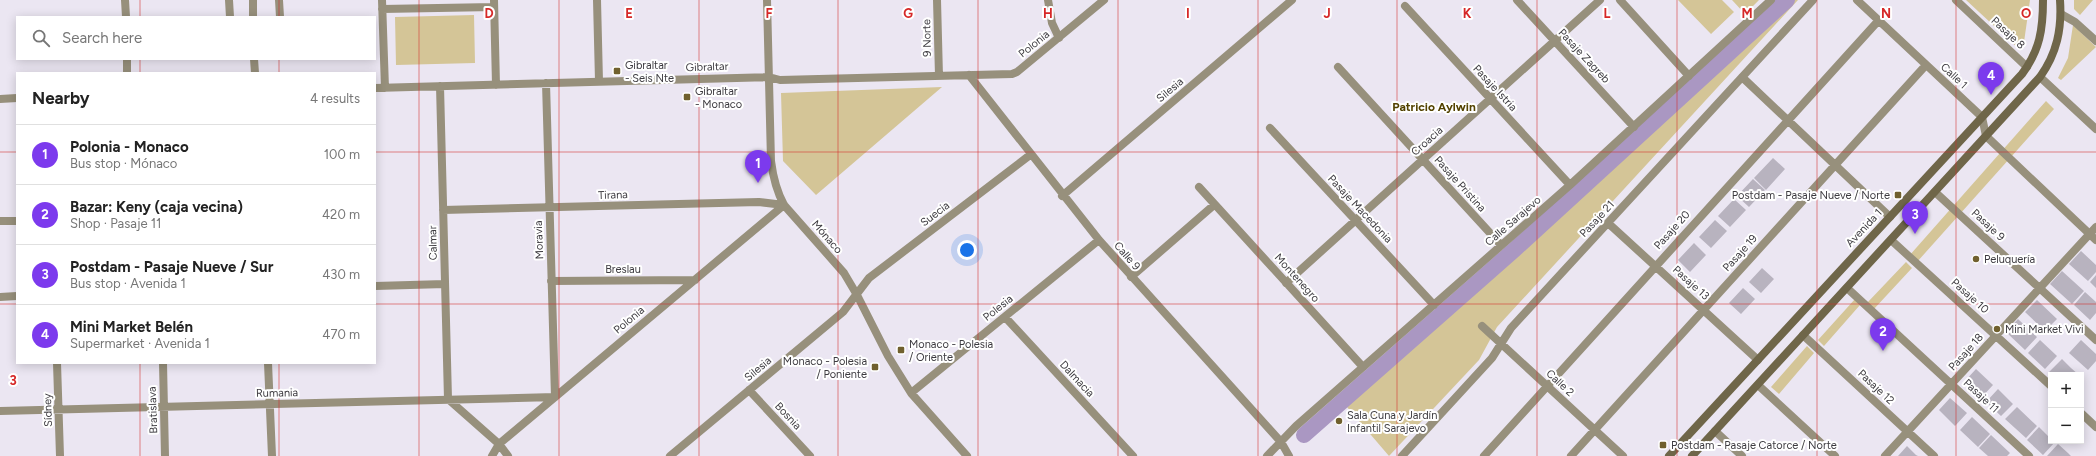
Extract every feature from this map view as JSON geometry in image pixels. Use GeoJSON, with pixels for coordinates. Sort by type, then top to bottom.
{"type":"FeatureCollection","features":[{"type":"Feature","properties":{"kind":"street"},"geometry":{"type":"LineString","coordinates":[[125,0],[126,16]]}},
{"type":"Feature","properties":{"kind":"street"},"geometry":{"type":"LineString","coordinates":[[229,0],[230,16]]}},
{"type":"Feature","properties":{"kind":"street"},"geometry":{"type":"LineString","coordinates":[[253,0],[253,16]]}},
{"type":"Feature","properties":{"kind":"street"},"geometry":{"type":"LineString","coordinates":[[279,0],[280,16]]}},
{"type":"Feature","properties":{"kind":"street"},"geometry":{"type":"LineString","coordinates":[[382,0],[384,88]]}},
{"type":"Feature","properties":{"kind":"street"},"geometry":{"type":"LineString","coordinates":[[597,0],[599,81]]}},
{"type":"Feature","properties":{"kind":"street","name":"Mónaco"},"geometry":{"type":"LineString","coordinates":[[767,0],[772,173],[775,186],[784,205],[844,273],[888,356],[911,393],[967,456]]}},
{"type":"Feature","properties":{"kind":"street","name":"9 Norte"},"geometry":{"type":"LineString","coordinates":[[937,0],[939,76]]}},
{"type":"Feature","properties":{"kind":"street"},"geometry":{"type":"LineString","coordinates":[[1048,0],[1052,23],[1059,38]]}},
{"type":"Feature","properties":{"kind":"street","name":"Polonia"},"geometry":{"type":"LineString","coordinates":[[1014,73],[1104,0]]}},
{"type":"Feature","properties":{"kind":"street","name":"Silesia"},"geometry":{"type":"LineString","coordinates":[[1062,196],[1292,0]]}},
{"type":"Feature","properties":{"kind":"street","name":"Pasaje Zagreb"},"geometry":{"type":"LineString","coordinates":[[1517,0],[1634,127]]}},
{"type":"Feature","properties":{"kind":"street","name":"Croacia"},"geometry":{"type":"LineString","coordinates":[[1286,283],[1600,0]]}},
{"type":"Feature","properties":{"kind":"street"},"geometry":{"type":"LineString","coordinates":[[1620,0],[1689,76]]}},
{"type":"Feature","properties":{"kind":"street","name":"Calle Sarajevo"},"geometry":{"type":"LineString","coordinates":[[1267,456],[1363,367],[1570,186],[1771,0]]}},
{"type":"Feature","properties":{"kind":"street","name":"Pasaje 21"},"geometry":{"type":"LineString","coordinates":[[1402,456],[1492,358],[1511,328],[1813,0]]}},
{"type":"Feature","properties":{"kind":"street","name":"Calle 1"},"geometry":{"type":"LineString","coordinates":[[1857,0],[1982,117]]}},
{"type":"Feature","properties":{"kind":"street","name":"Pasaje 8"},"geometry":{"type":"LineString","coordinates":[[1956,0],[2027,67]]}},
{"type":"Feature","properties":{"kind":"street","name":"Avenida 1"},"geometry":{"type":"LineString","coordinates":[[1669,456],[2027,67],[2034,56],[2042,35],[2043,0]]}},
{"type":"Feature","properties":{"kind":"street"},"geometry":{"type":"LineString","coordinates":[[1692,456],[2040,77],[2056,47],[2061,14],[2060,0]]}},
{"type":"Feature","properties":{"kind":"street"},"geometry":{"type":"LineString","coordinates":[[382,9],[494,3],[496,85]]}},
{"type":"Feature","properties":{"kind":"street","name":"Pasaje Istria"},"geometry":{"type":"LineString","coordinates":[[1405,6],[1570,186]]}},
{"type":"Feature","properties":{"kind":"street"},"geometry":{"type":"LineString","coordinates":[[2061,14],[2075,22],[2096,41]]}},
{"type":"Feature","properties":{"kind":"street","name":"Pasaje 20"},"geometry":{"type":"LineString","coordinates":[[1484,456],[1655,265],[1879,20]]}},
{"type":"Feature","properties":{"kind":"street"},"geometry":{"type":"LineString","coordinates":[[127,60],[127,72]]}},
{"type":"Feature","properties":{"kind":"street"},"geometry":{"type":"LineString","coordinates":[[254,60],[255,72]]}},
{"type":"Feature","properties":{"kind":"street","name":"Pasaje 19"},"geometry":{"type":"LineString","coordinates":[[1571,456],[1926,65]]}},
{"type":"Feature","properties":{"kind":"street","name":"Pasaje Pristina"},"geometry":{"type":"LineString","coordinates":[[1338,67],[1501,246]]}},
{"type":"Feature","properties":{"kind":"street","name":"Gibraltar"},"geometry":{"type":"LineString","coordinates":[[376,88],[769,77],[780,80],[1014,73]]}},
{"type":"Feature","properties":{"kind":"street","name":"Calle 9"},"geometry":{"type":"LineString","coordinates":[[968,75],[1062,196],[1099,240],[1281,442],[1289,456]]}},
{"type":"Feature","properties":{"kind":"street"},"geometry":{"type":"LineString","coordinates":[[2040,77],[2096,129]]}},
{"type":"Feature","properties":{"kind":"street"},"geometry":{"type":"LineString","coordinates":[[1742,78],[1890,216]]}},
{"type":"Feature","properties":{"kind":"street","name":"Moravia"},"geometry":{"type":"LineString","coordinates":[[546,83],[555,397]]}},
{"type":"Feature","properties":{"kind":"street","name":"Calmar"},"geometry":{"type":"LineString","coordinates":[[440,86],[448,399]]}},
{"type":"Feature","properties":{"kind":"street"},"geometry":{"type":"LineString","coordinates":[[0,99],[16,98]]}},
{"type":"Feature","properties":{"kind":"street"},"geometry":{"type":"LineString","coordinates":[[1982,117],[1986,136],[2096,240]]}},
{"type":"Feature","properties":{"kind":"street","name":"Pasaje Macedonia"},"geometry":{"type":"LineString","coordinates":[[1270,128],[1434,305]]}},
{"type":"Feature","properties":{"kind":"street","name":"Suecia"},"geometry":{"type":"LineString","coordinates":[[857,295],[869,278],[1030,155]]}},
{"type":"Feature","properties":{"kind":"street","name":"Montenegro"},"geometry":{"type":"LineString","coordinates":[[1199,187],[1363,367]]}},
{"type":"Feature","properties":{"kind":"street","name":"Pasaje 9"},"geometry":{"type":"LineString","coordinates":[[1935,192],[2096,340]]}},
{"type":"Feature","properties":{"kind":"street","name":"Tirana"},"geometry":{"type":"LineString","coordinates":[[443,210],[759,202],[784,205]]}},
{"type":"Feature","properties":{"kind":"street","name":"Polonia"},"geometry":{"type":"LineString","coordinates":[[492,456],[499,444],[784,205]]}},
{"type":"Feature","properties":{"kind":"street"},"geometry":{"type":"LineString","coordinates":[[1131,277],[1214,205]]}},
{"type":"Feature","properties":{"kind":"street"},"geometry":{"type":"LineString","coordinates":[[0,221],[16,221]]}},
{"type":"Feature","properties":{"kind":"street","name":"Pasaje 13"},"geometry":{"type":"LineString","coordinates":[[1608,223],[1758,360]]}},
{"type":"Feature","properties":{"kind":"street","name":"Pasaje 18"},"geometry":{"type":"LineString","coordinates":[[1885,456],[2096,227]]}},
{"type":"Feature","properties":{"kind":"street","name":"Polesia"},"geometry":{"type":"LineString","coordinates":[[911,393],[1099,240]]}},
{"type":"Feature","properties":{"kind":"street","name":"Pasaje 10"},"geometry":{"type":"LineString","coordinates":[[1891,240],[2048,383]]}},
{"type":"Feature","properties":{"kind":"street","name":"Breslau"},"geometry":{"type":"LineString","coordinates":[[551,280],[694,280]]}},
{"type":"Feature","properties":{"kind":"street"},"geometry":{"type":"LineString","coordinates":[[376,286],[445,284]]}},
{"type":"Feature","properties":{"kind":"street","name":"Pasaje 11"},"geometry":{"type":"LineString","coordinates":[[1847,288],[2029,456]]}},
{"type":"Feature","properties":{"kind":"street","name":"Silesia"},"geometry":{"type":"LineString","coordinates":[[670,456],[843,312],[857,295]]}},
{"type":"Feature","properties":{"kind":"street"},"geometry":{"type":"LineString","coordinates":[[0,297],[16,296]]}},
{"type":"Feature","properties":{"kind":"street","name":"Dalmacia"},"geometry":{"type":"LineString","coordinates":[[1005,317],[1133,456]]}},
{"type":"Feature","properties":{"kind":"street","name":"Calle 2"},"geometry":{"type":"LineString","coordinates":[[1482,326],[1623,456]]}},
{"type":"Feature","properties":{"kind":"street","name":"Pasaje 12"},"geometry":{"type":"LineString","coordinates":[[1804,335],[1934,456]]}},
{"type":"Feature","properties":{"kind":"street","name":"Sídney"},"geometry":{"type":"LineString","coordinates":[[57,364],[60,456]]}},
{"type":"Feature","properties":{"kind":"street","name":"Bratislava"},"geometry":{"type":"LineString","coordinates":[[163,364],[165,456]]}},
{"type":"Feature","properties":{"kind":"street"},"geometry":{"type":"LineString","coordinates":[[268,364],[272,456]]}},
{"type":"Feature","properties":{"kind":"street"},"geometry":{"type":"LineString","coordinates":[[1758,385],[1835,456]]}},
{"type":"Feature","properties":{"kind":"street","name":"Bosnia"},"geometry":{"type":"LineString","coordinates":[[749,390],[810,456]]}},
{"type":"Feature","properties":{"kind":"street","name":"Rumania"},"geometry":{"type":"LineString","coordinates":[[0,410],[555,397]]}},
{"type":"Feature","properties":{"kind":"street"},"geometry":{"type":"LineString","coordinates":[[448,399],[499,444],[508,456]]}},
{"type":"Feature","properties":{"kind":"street"},"geometry":{"type":"LineString","coordinates":[[2084,417],[2096,427]]}},
{"type":"Feature","properties":{"kind":"street"},"geometry":{"type":"LineString","coordinates":[[1715,431],[1742,456]]}},
{"type":"Feature","properties":{"kind":"shaded area"},"geometry":{"type":"Polygon","coordinates":[[[1678,0],[1722,0],[1734,12],[1711,34],[1678,0]]]}},
{"type":"Feature","properties":{"kind":"shaded area"},"geometry":{"type":"Polygon","coordinates":[[[1732,0],[1759,0],[1745,14],[1732,0]]]}},
{"type":"Feature","properties":{"kind":"shaded area"},"geometry":{"type":"Polygon","coordinates":[[[1780,0],[1798,0],[1497,327],[1479,360],[1389,456],[1341,400],[1780,0]]]}},
{"type":"Feature","properties":{"kind":"shaded area"},"geometry":{"type":"Polygon","coordinates":[[[1966,0],[2030,0],[2024,42],[2019,49],[1966,0]]]}},
{"type":"Feature","properties":{"kind":"shaded area"},"geometry":{"type":"Polygon","coordinates":[[[2074,0],[2093,0],[2080,15],[2074,9],[2074,0]]]}},
{"type":"Feature","properties":{"kind":"shaded area"},"geometry":{"type":"Polygon","coordinates":[[[474,15],[475,63],[396,65],[395,17],[474,15]]]}},
{"type":"Feature","properties":{"kind":"shaded area"},"geometry":{"type":"Polygon","coordinates":[[[2073,25],[2096,47],[2061,80],[2058,78],[2068,58],[2073,25]]]}},
{"type":"Feature","properties":{"kind":"shaded area"},"geometry":{"type":"Polygon","coordinates":[[[942,87],[816,195],[783,161],[781,93],[942,87]]]}},
{"type":"Feature","properties":{"kind":"shaded area"},"geometry":{"type":"Polygon","coordinates":[[[2046,101],[2054,109],[1917,262],[1909,256],[2046,101]]]}},
{"type":"Feature","properties":{"kind":"shaded area"},"geometry":{"type":"Polygon","coordinates":[[[1906,262],[1912,268],[1874,309],[1867,303],[1906,262]]]}},
{"type":"Feature","properties":{"kind":"shaded area"},"geometry":{"type":"Polygon","coordinates":[[[1855,299],[1860,305],[1824,346],[1818,340],[1855,299]]]}},
{"type":"Feature","properties":{"kind":"shaded area"},"geometry":{"type":"Polygon","coordinates":[[[1807,346],[1814,353],[1779,394],[1771,387],[1807,346]]]}},
{"type":"Feature","properties":{"kind":"building"},"geometry":{"type":"Polygon","coordinates":[[[1773,158],[1785,169],[1766,190],[1754,178],[1773,158]]]}},
{"type":"Feature","properties":{"kind":"building"},"geometry":{"type":"Polygon","coordinates":[[[1753,179],[1765,190],[1749,207],[1737,196],[1753,179]]]}},
{"type":"Feature","properties":{"kind":"building"},"geometry":{"type":"Polygon","coordinates":[[[1734,199],[1746,210],[1730,227],[1718,216],[1734,199]]]}},
{"type":"Feature","properties":{"kind":"building"},"geometry":{"type":"Polygon","coordinates":[[[1715,220],[1727,231],[1711,248],[1699,237],[1715,220]]]}},
{"type":"Feature","properties":{"kind":"building"},"geometry":{"type":"Polygon","coordinates":[[[1694,243],[1706,255],[1690,272],[1678,260],[1694,243]]]}},
{"type":"Feature","properties":{"kind":"building"},"geometry":{"type":"Polygon","coordinates":[[[2081,251],[2096,265],[2096,272],[2088,281],[2069,264],[2081,251]]]}},
{"type":"Feature","properties":{"kind":"building"},"geometry":{"type":"Polygon","coordinates":[[[1762,268],[1774,279],[1761,293],[1749,282],[1762,268]]]}},
{"type":"Feature","properties":{"kind":"building"},"geometry":{"type":"Polygon","coordinates":[[[2062,271],[2084,291],[2072,304],[2050,284],[2062,271]]]}},
{"type":"Feature","properties":{"kind":"building"},"geometry":{"type":"Polygon","coordinates":[[[2096,275],[2096,288],[2090,282],[2096,275]]]}},
{"type":"Feature","properties":{"kind":"building"},"geometry":{"type":"Polygon","coordinates":[[[1743,288],[1755,299],[1741,314],[1729,303],[1743,288]]]}},
{"type":"Feature","properties":{"kind":"building"},"geometry":{"type":"Polygon","coordinates":[[[2085,292],[2096,302],[2096,313],[2090,320],[2074,305],[2085,292]]]}},
{"type":"Feature","properties":{"kind":"building"},"geometry":{"type":"Polygon","coordinates":[[[2037,300],[2057,319],[2045,331],[2025,312],[2037,300]]]}},
{"type":"Feature","properties":{"kind":"building"},"geometry":{"type":"Polygon","coordinates":[[[2018,319],[2037,337],[2025,350],[2006,332],[2018,319]]]}},
{"type":"Feature","properties":{"kind":"building"},"geometry":{"type":"Polygon","coordinates":[[[2040,340],[2057,356],[2045,369],[2028,353],[2040,340]]]}},
{"type":"Feature","properties":{"kind":"building"},"geometry":{"type":"Polygon","coordinates":[[[2081,340],[2096,354],[2096,361],[2088,370],[2069,353],[2081,340]]]}},
{"type":"Feature","properties":{"kind":"building"},"geometry":{"type":"Polygon","coordinates":[[[2062,359],[2076,372],[2049,372],[2062,359]]]}},
{"type":"Feature","properties":{"kind":"building"},"geometry":{"type":"Polygon","coordinates":[[[1976,369],[1993,385],[1981,398],[1964,382],[1976,369]]]}},
{"type":"Feature","properties":{"kind":"building"},"geometry":{"type":"Polygon","coordinates":[[[1998,389],[2013,404],[2001,416],[1986,402],[1998,389]]]}},
{"type":"Feature","properties":{"kind":"building"},"geometry":{"type":"Polygon","coordinates":[[[1950,398],[1967,413],[1955,426],[1939,410],[1950,398]]]}},
{"type":"Feature","properties":{"kind":"building"},"geometry":{"type":"Polygon","coordinates":[[[2017,407],[2037,426],[2026,438],[2005,419],[2017,407]]]}},
{"type":"Feature","properties":{"kind":"building"},"geometry":{"type":"Polygon","coordinates":[[[1972,417],[1990,434],[1978,447],[1960,430],[1972,417]]]}},
{"type":"Feature","properties":{"kind":"building"},"geometry":{"type":"Polygon","coordinates":[[[2039,427],[2048,436],[2048,444],[2053,444],[2043,455],[2027,440],[2039,427]]]}},
{"type":"Feature","properties":{"kind":"building"},"geometry":{"type":"Polygon","coordinates":[[[1991,435],[2010,453],[2007,456],[1988,456],[1979,448],[1991,435]]]}},
{"type":"Feature","properties":{"kind":"building"},"geometry":{"type":"Polygon","coordinates":[[[2058,444],[2071,456],[2047,456],[2058,444]]]}},
{"type":"Feature","properties":{"kind":"building"},"geometry":{"type":"Polygon","coordinates":[[[1907,446],[1916,455],[1918,456],[1898,456],[1907,446]]]}},
{"type":"Feature","properties":{"kind":"waterway"},"geometry":{"type":"LineString","coordinates":[[1304,435],[1514,250],[1787,0]]}},
{"type":"Feature","properties":{"kind":"place","name":"Gibraltar - Seis Nte"},"geometry":{"type":"Point","coordinates":[617,71]}},
{"type":"Feature","properties":{"kind":"place","name":"Mini Market Belén"},"geometry":{"type":"Point","coordinates":[1991,95]}},
{"type":"Feature","properties":{"kind":"place","name":"Gibraltar - Monaco"},"geometry":{"type":"Point","coordinates":[687,97]}},
{"type":"Feature","properties":{"kind":"place","name":"Polonia - Monaco"},"geometry":{"type":"Point","coordinates":[758,183]}},
{"type":"Feature","properties":{"kind":"place","name":"Postdam - Pasaje Nueve / Norte"},"geometry":{"type":"Point","coordinates":[1898,195]}},
{"type":"Feature","properties":{"kind":"place","name":"Postdam - Pasaje Nueve / Sur"},"geometry":{"type":"Point","coordinates":[1915,234]}},
{"type":"Feature","properties":{"kind":"place","name":"Peluquería"},"geometry":{"type":"Point","coordinates":[1976,259]}},
{"type":"Feature","properties":{"kind":"place","name":"Mini Market Vivi"},"geometry":{"type":"Point","coordinates":[1997,329]}},
{"type":"Feature","properties":{"kind":"place","name":"Monaco - Polesia / Oriente"},"geometry":{"type":"Point","coordinates":[901,350]}},
{"type":"Feature","properties":{"kind":"place","name":"Bazar: Keny (caja vecina)"},"geometry":{"type":"Point","coordinates":[1883,351]}},
{"type":"Feature","properties":{"kind":"place","name":"Monaco - Polesia / Poniente"},"geometry":{"type":"Point","coordinates":[875,367]}},
{"type":"Feature","properties":{"kind":"place","name":"Sala Cuna y Jardín Infantil Sarajevo"},"geometry":{"type":"Point","coordinates":[1339,421]}},
{"type":"Feature","properties":{"kind":"place","name":"Postdam - Pasaje Catorce / Norte"},"geometry":{"type":"Point","coordinates":[1663,445]}},
{"type":"Feature","properties":{"kind":"district","name":"Patricio Aylwin"},"geometry":{"type":"Point","coordinates":[1434,107]}}]}
